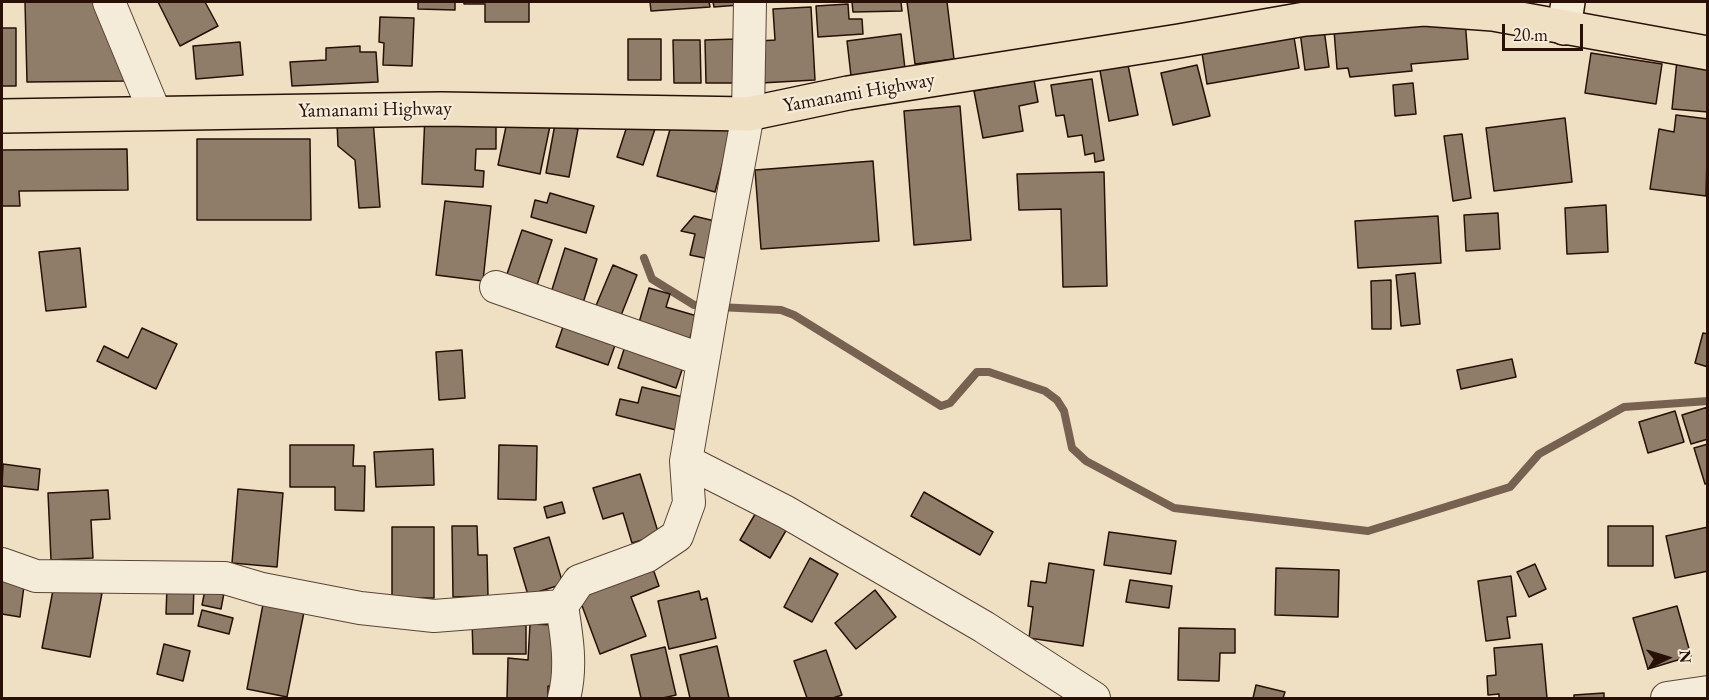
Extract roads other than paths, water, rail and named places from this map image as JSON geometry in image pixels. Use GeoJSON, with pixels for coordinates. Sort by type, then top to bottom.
{"type":"FeatureCollection","features":[{"type":"Feature","properties":{"kind":"main road","name":"Yamanami Highway"},"geometry":{"type":"LineString","coordinates":[[2,116],[441,109],[748,114],[848,93],[1305,19],[1438,5],[1492,14],[1566,15],[1707,53]]}},
{"type":"Feature","properties":{"kind":"street"},"geometry":{"type":"LineString","coordinates":[[109,2],[155,113]]}},
{"type":"Feature","properties":{"kind":"street"},"geometry":{"type":"LineString","coordinates":[[564,699],[568,682],[568,647],[562,606],[579,581],[647,556],[677,536],[689,503],[686,461],[748,114],[750,2]]}},
{"type":"Feature","properties":{"kind":"street"},"geometry":{"type":"LineString","coordinates":[[496,287],[703,360]]}},
{"type":"Feature","properties":{"kind":"street"},"geometry":{"type":"LineString","coordinates":[[686,461],[796,517],[984,627],[1094,699]]}},
{"type":"Feature","properties":{"kind":"street"},"geometry":{"type":"LineString","coordinates":[[2,564],[36,576],[225,578],[261,589],[360,608],[434,616],[562,606]]}},
{"type":"Feature","properties":{"kind":"street"},"geometry":{"type":"LineString","coordinates":[[1667,699],[1707,692]]}},
{"type":"Feature","properties":{"kind":"waterway"},"geometry":{"type":"LineString","coordinates":[[644,258],[652,279],[694,305],[705,306]]}},
{"type":"Feature","properties":{"kind":"waterway"},"geometry":{"type":"LineString","coordinates":[[718,307],[781,310],[794,315],[941,406],[950,403],[977,372],[989,372],[1045,391],[1057,400],[1064,411],[1072,448],[1086,461],[1174,508],[1368,531],[1510,487],[1539,454],[1624,407],[1708,401]]}}]}
